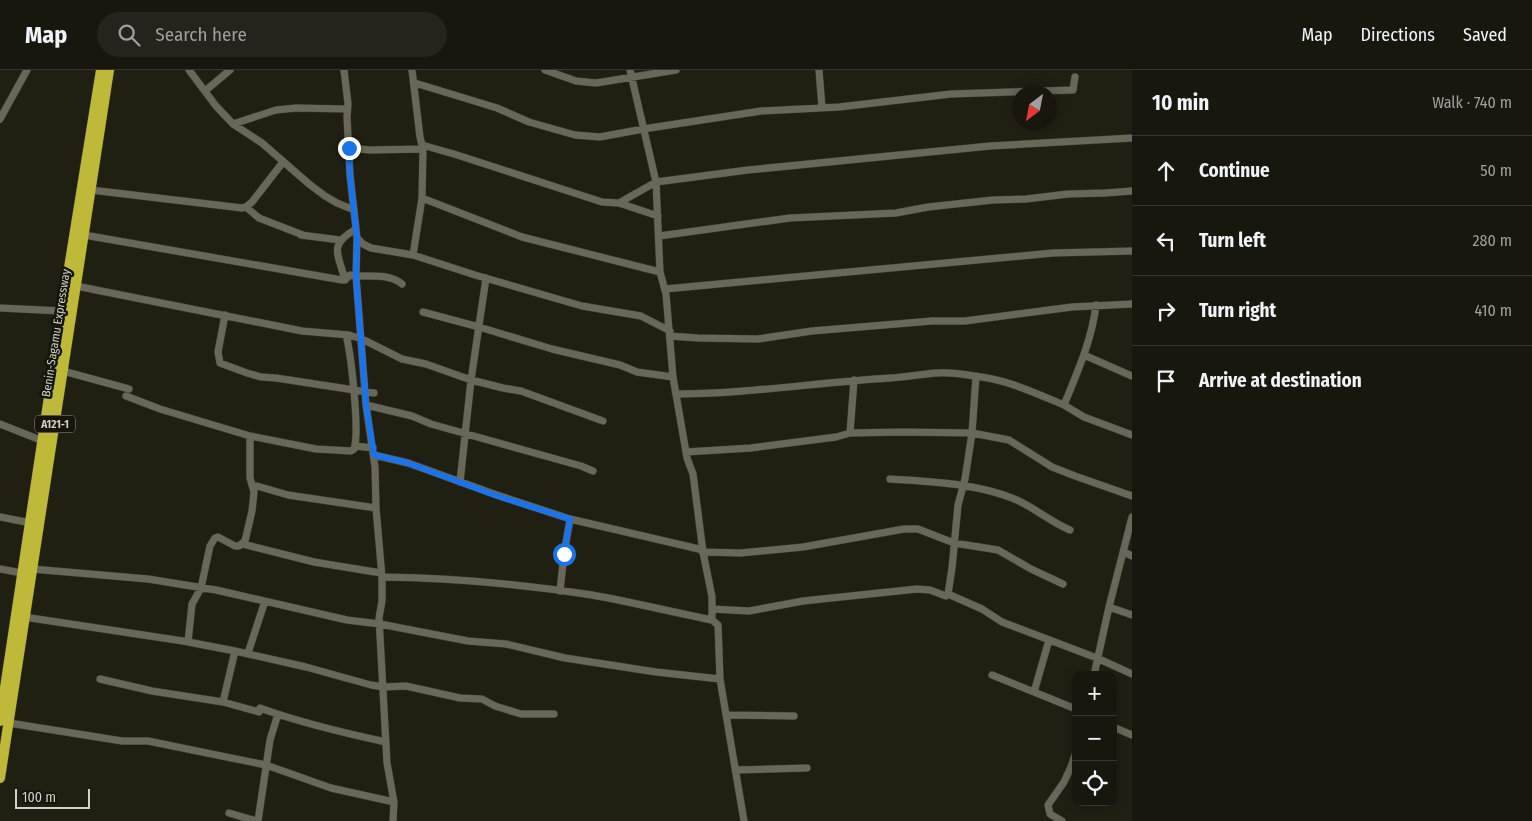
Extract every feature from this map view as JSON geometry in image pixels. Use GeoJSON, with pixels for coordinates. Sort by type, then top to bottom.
{"type":"FeatureCollection","features":[{"type":"Feature","properties":{"kind":"highway","name":"A121-1"},"geometry":{"type":"LineString","coordinates":[[5,722],[27,571],[31,523],[62,310],[101,70]]}},
{"type":"Feature","properties":{"kind":"highway","name":"Benin-Sagamu Expressway"},"geometry":{"type":"LineString","coordinates":[[0,778],[5,722],[24,617],[27,571],[63,372],[109,70]]}},
{"type":"Feature","properties":{"kind":"street"},"geometry":{"type":"LineString","coordinates":[[0,119],[27,70]]}},
{"type":"Feature","properties":{"kind":"street"},"geometry":{"type":"LineString","coordinates":[[189,70],[224,115],[234,124],[262,143],[325,196],[354,210]]}},
{"type":"Feature","properties":{"kind":"street"},"geometry":{"type":"LineString","coordinates":[[205,91],[230,70]]}},
{"type":"Feature","properties":{"kind":"street"},"geometry":{"type":"LineString","coordinates":[[344,70],[350,175],[357,238],[349,276]]}},
{"type":"Feature","properties":{"kind":"street"},"geometry":{"type":"LineString","coordinates":[[412,70],[422,147],[422,198],[413,255]]}},
{"type":"Feature","properties":{"kind":"street"},"geometry":{"type":"LineString","coordinates":[[545,70],[576,81],[596,82],[630,73],[676,70]]}},
{"type":"Feature","properties":{"kind":"street"},"geometry":{"type":"LineString","coordinates":[[819,70],[822,108]]}},
{"type":"Feature","properties":{"kind":"street"},"geometry":{"type":"LineString","coordinates":[[630,73],[656,182],[660,272],[665,288],[673,377],[686,452],[693,474],[703,552],[712,597],[712,620]]}},
{"type":"Feature","properties":{"kind":"street"},"geometry":{"type":"LineString","coordinates":[[415,83],[497,108],[529,122],[575,135],[600,137],[761,111],[822,108],[951,94],[1073,90],[1075,77]]}},
{"type":"Feature","properties":{"kind":"street"},"geometry":{"type":"LineString","coordinates":[[234,124],[276,110],[296,108],[347,109]]}},
{"type":"Feature","properties":{"kind":"street"},"geometry":{"type":"LineString","coordinates":[[619,203],[656,182],[748,170],[981,147],[1132,138]]}},
{"type":"Feature","properties":{"kind":"street"},"geometry":{"type":"LineString","coordinates":[[349,148],[370,150],[422,147],[454,154],[602,202],[619,203],[658,216]]}},
{"type":"Feature","properties":{"kind":"street"},"geometry":{"type":"LineString","coordinates":[[91,190],[190,201],[236,209],[246,207],[252,202],[283,162]]}},
{"type":"Feature","properties":{"kind":"street"},"geometry":{"type":"LineString","coordinates":[[659,236],[790,218],[896,213],[928,207],[993,200],[1132,191]]}},
{"type":"Feature","properties":{"kind":"street"},"geometry":{"type":"LineString","coordinates":[[422,198],[522,237],[660,272]]}},
{"type":"Feature","properties":{"kind":"street"},"geometry":{"type":"LineString","coordinates":[[246,207],[259,218],[303,235]]}},
{"type":"Feature","properties":{"kind":"street"},"geometry":{"type":"LineString","coordinates":[[356,229],[340,240],[337,251],[349,276],[362,339],[366,405],[374,452],[376,508],[382,577],[380,624],[386,742],[388,775],[394,802],[394,821]]}},
{"type":"Feature","properties":{"kind":"street"},"geometry":{"type":"LineString","coordinates":[[291,234],[340,240]]}},
{"type":"Feature","properties":{"kind":"street"},"geometry":{"type":"LineString","coordinates":[[84,235],[270,268],[349,276],[393,278],[402,284]]}},
{"type":"Feature","properties":{"kind":"street"},"geometry":{"type":"LineString","coordinates":[[357,238],[371,248],[413,255],[582,306],[641,316],[670,334],[698,338],[758,339],[812,331],[924,322],[965,321],[1035,311],[1096,305],[1132,304]]}},
{"type":"Feature","properties":{"kind":"street"},"geometry":{"type":"LineString","coordinates":[[665,288],[1053,253],[1132,250]]}},
{"type":"Feature","properties":{"kind":"street"},"geometry":{"type":"LineString","coordinates":[[460,482],[471,380],[486,278]]}},
{"type":"Feature","properties":{"kind":"street"},"geometry":{"type":"LineString","coordinates":[[76,286],[302,331],[346,335],[362,339],[402,359],[426,364],[471,380],[522,392],[603,421]]}},
{"type":"Feature","properties":{"kind":"street"},"geometry":{"type":"LineString","coordinates":[[1064,405],[1084,355],[1095,316],[1096,305]]}},
{"type":"Feature","properties":{"kind":"street"},"geometry":{"type":"LineString","coordinates":[[0,308],[62,310]]}},
{"type":"Feature","properties":{"kind":"street"},"geometry":{"type":"LineString","coordinates":[[423,312],[552,349],[620,365],[637,372],[673,377]]}},
{"type":"Feature","properties":{"kind":"street"},"geometry":{"type":"LineString","coordinates":[[225,315],[218,352],[220,364],[261,376],[374,393]]}},
{"type":"Feature","properties":{"kind":"street"},"geometry":{"type":"LineString","coordinates":[[63,372],[127,393],[160,409],[250,436],[316,449],[351,451],[355,446],[356,430],[349,349],[346,335]]}},
{"type":"Feature","properties":{"kind":"street"},"geometry":{"type":"LineString","coordinates":[[1084,355],[1132,376]]}},
{"type":"Feature","properties":{"kind":"street"},"geometry":{"type":"LineString","coordinates":[[350,360],[363,362]]}},
{"type":"Feature","properties":{"kind":"street"},"geometry":{"type":"LineString","coordinates":[[676,394],[751,392],[854,380],[939,373],[976,376],[1012,383],[1064,405],[1084,417],[1132,435]]}},
{"type":"Feature","properties":{"kind":"street"},"geometry":{"type":"LineString","coordinates":[[948,594],[958,505],[964,485],[972,433],[976,376]]}},
{"type":"Feature","properties":{"kind":"street"},"geometry":{"type":"LineString","coordinates":[[850,433],[854,380]]}},
{"type":"Feature","properties":{"kind":"street"},"geometry":{"type":"LineString","coordinates":[[282,382],[374,393]]}},
{"type":"Feature","properties":{"kind":"street"},"geometry":{"type":"LineString","coordinates":[[353,390],[374,393]]}},
{"type":"Feature","properties":{"kind":"street"},"geometry":{"type":"LineString","coordinates":[[353,390],[365,391]]}},
{"type":"Feature","properties":{"kind":"street"},"geometry":{"type":"LineString","coordinates":[[366,405],[412,416],[431,424],[593,471]]}},
{"type":"Feature","properties":{"kind":"street"},"geometry":{"type":"LineString","coordinates":[[0,424],[43,442]]}},
{"type":"Feature","properties":{"kind":"street"},"geometry":{"type":"LineString","coordinates":[[686,452],[751,448],[836,437],[850,433],[972,433],[1008,440],[1052,467],[1132,496]]}},
{"type":"Feature","properties":{"kind":"street"},"geometry":{"type":"LineString","coordinates":[[243,544],[254,498],[250,478],[250,436]]}},
{"type":"Feature","properties":{"kind":"street"},"geometry":{"type":"LineString","coordinates":[[355,446],[570,519],[703,552],[740,553],[803,547],[904,529],[918,529],[954,544],[998,550],[1063,584]]}},
{"type":"Feature","properties":{"kind":"street"},"geometry":{"type":"LineString","coordinates":[[890,479],[964,485],[1012,498],[1070,530]]}},
{"type":"Feature","properties":{"kind":"street"},"geometry":{"type":"LineString","coordinates":[[257,486],[288,495],[376,508]]}},
{"type":"Feature","properties":{"kind":"street"},"geometry":{"type":"LineString","coordinates":[[0,517],[31,523]]}},
{"type":"Feature","properties":{"kind":"street"},"geometry":{"type":"LineString","coordinates":[[1095,671],[1132,517]]}},
{"type":"Feature","properties":{"kind":"street"},"geometry":{"type":"LineString","coordinates":[[560,591],[564,547],[570,519]]}},
{"type":"Feature","properties":{"kind":"street"},"geometry":{"type":"LineString","coordinates":[[188,642],[192,604],[201,588],[210,546],[215,538],[221,538],[235,546],[243,544],[314,562],[381,572],[382,577]]}},
{"type":"Feature","properties":{"kind":"street"},"geometry":{"type":"LineString","coordinates":[[1124,552],[1132,556]]}},
{"type":"Feature","properties":{"kind":"street"},"geometry":{"type":"LineString","coordinates":[[0,569],[148,579],[265,601],[347,620],[380,624],[468,641],[506,644],[574,659],[656,672],[720,679]]}},
{"type":"Feature","properties":{"kind":"street"},"geometry":{"type":"LineString","coordinates":[[382,577],[466,580],[560,591],[635,603],[712,620],[718,624],[720,679],[744,821]]}},
{"type":"Feature","properties":{"kind":"street"},"geometry":{"type":"LineString","coordinates":[[712,609],[749,610],[803,601],[917,589],[930,590],[946,596],[948,594],[982,609],[1002,622],[1097,658],[1132,674]]}},
{"type":"Feature","properties":{"kind":"street"},"geometry":{"type":"LineString","coordinates":[[248,653],[265,601]]}},
{"type":"Feature","properties":{"kind":"street"},"geometry":{"type":"LineString","coordinates":[[1109,606],[1132,615]]}},
{"type":"Feature","properties":{"kind":"street"},"geometry":{"type":"LineString","coordinates":[[24,617],[248,653],[384,687],[406,686],[460,698],[482,699],[495,706],[521,714],[554,714]]}},
{"type":"Feature","properties":{"kind":"street"},"geometry":{"type":"LineString","coordinates":[[1034,692],[1049,640]]}},
{"type":"Feature","properties":{"kind":"street"},"geometry":{"type":"LineString","coordinates":[[223,702],[235,651]]}},
{"type":"Feature","properties":{"kind":"street"},"geometry":{"type":"LineString","coordinates":[[992,675],[1072,707]]}},
{"type":"Feature","properties":{"kind":"street"},"geometry":{"type":"LineString","coordinates":[[100,679],[152,691],[260,710],[386,742]]}},
{"type":"Feature","properties":{"kind":"street"},"geometry":{"type":"LineString","coordinates":[[229,813],[257,821],[270,740],[278,714]]}},
{"type":"Feature","properties":{"kind":"street"},"geometry":{"type":"LineString","coordinates":[[726,715],[794,716]]}},
{"type":"Feature","properties":{"kind":"street"},"geometry":{"type":"LineString","coordinates":[[5,722],[122,741],[148,741],[266,765],[331,788],[394,802]]}},
{"type":"Feature","properties":{"kind":"street"},"geometry":{"type":"LineString","coordinates":[[1117,729],[1132,735]]}},
{"type":"Feature","properties":{"kind":"street"},"geometry":{"type":"LineString","coordinates":[[1062,821],[1050,814],[1048,805],[1064,782],[1073,761]]}},
{"type":"Feature","properties":{"kind":"street"},"geometry":{"type":"LineString","coordinates":[[735,770],[807,768]]}},
{"type":"Feature","properties":{"kind":"route"},"geometry":{"type":"LineString","coordinates":[[349,148],[357,238],[356,276],[360,310],[360,333],[366,405],[374,455],[408,463],[497,496],[570,519],[564,554]]}}]}
